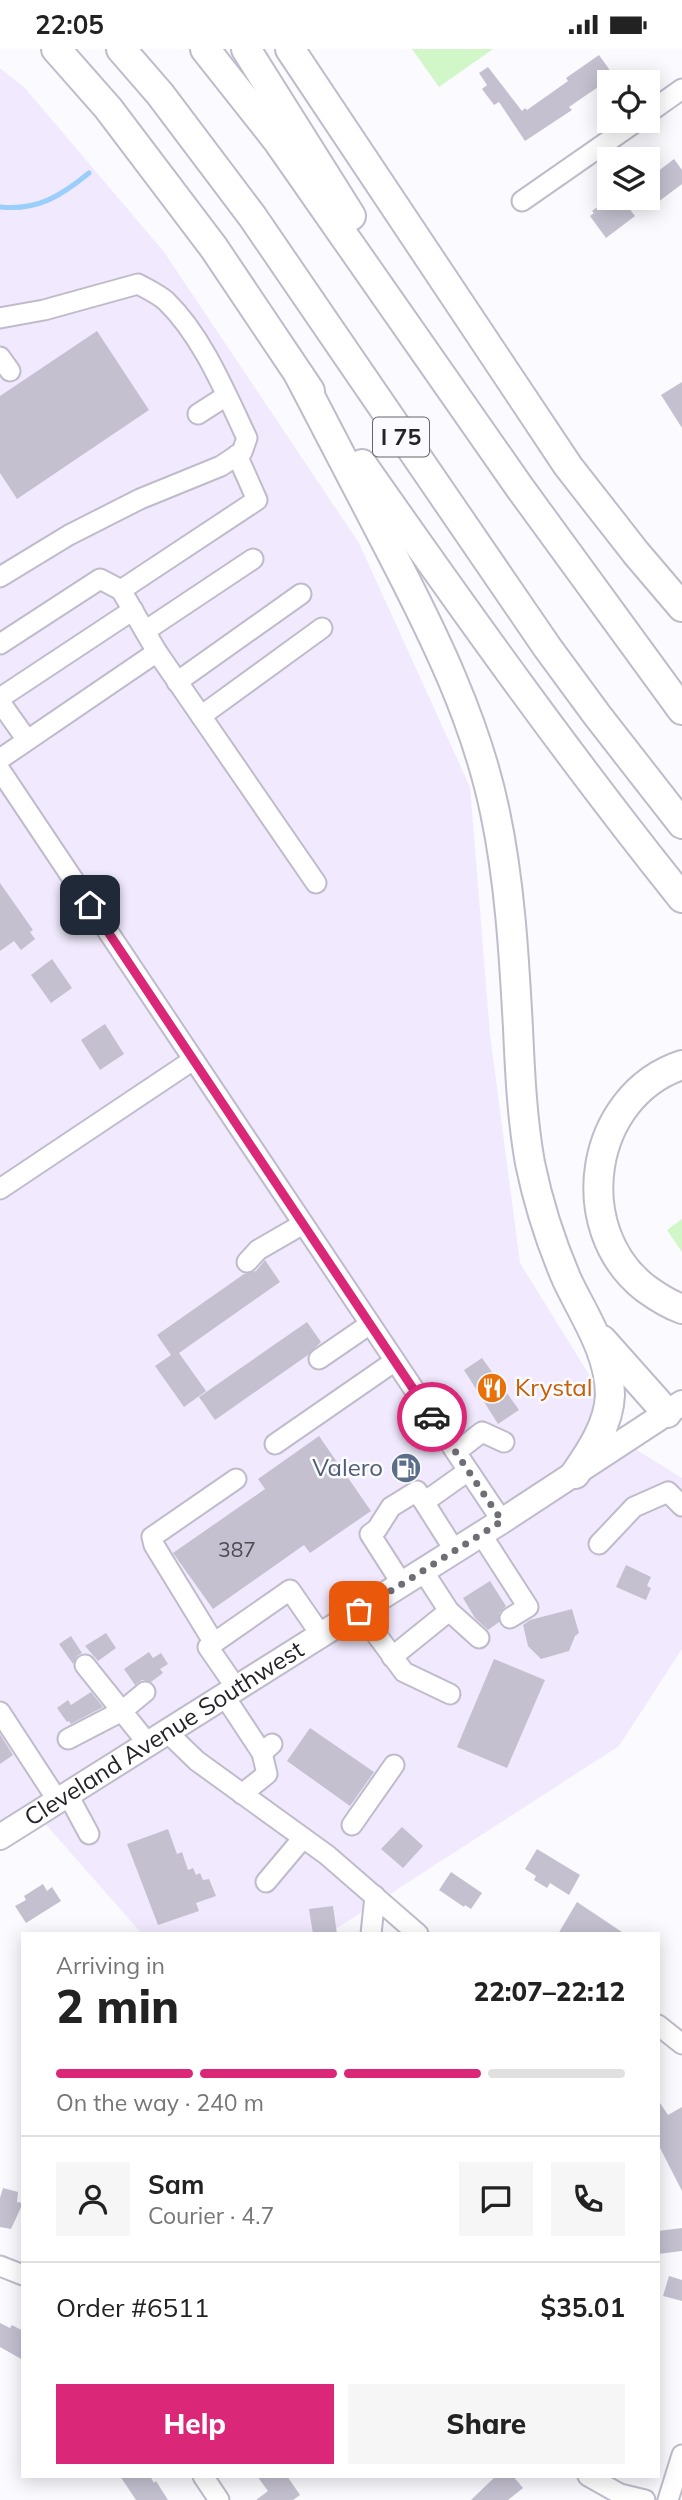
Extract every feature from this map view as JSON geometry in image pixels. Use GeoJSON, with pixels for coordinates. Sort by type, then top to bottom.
{"type":"FeatureCollection","features":[{"type":"Feature","properties":{"kind":"highway"},"geometry":{"type":"LineString","coordinates":[[56,49],[108,108],[214,248],[299,375],[529,700],[682,898]]}},
{"type":"Feature","properties":{"kind":"highway","name":"I 75"},"geometry":{"type":"LineString","coordinates":[[121,49],[160,94],[238,196],[547,647],[682,824]]}},
{"type":"Feature","properties":{"kind":"highway","name":"I 75"},"geometry":{"type":"LineString","coordinates":[[205,49],[277,140],[612,618],[682,711]]}},
{"type":"Feature","properties":{"kind":"highway"},"geometry":{"type":"LineString","coordinates":[[246,49],[485,437]]}},
{"type":"Feature","properties":{"kind":"highway"},"geometry":{"type":"LineString","coordinates":[[290,49],[568,466],[621,535],[682,607]]}},
{"type":"Feature","properties":{"kind":"highway"},"geometry":{"type":"LineString","coordinates":[[299,375],[433,633],[461,698],[483,762],[504,858],[513,940],[521,1086],[530,1163],[549,1234],[605,1364],[610,1396],[601,1432],[575,1474]]}},
{"type":"Feature","properties":{"kind":"highway"},"geometry":{"type":"LineString","coordinates":[[682,1065],[657,1077],[639,1091],[622,1111],[609,1132],[600,1157],[597,1184],[599,1211],[608,1239],[620,1262],[632,1278],[655,1296],[682,1308]]}},
{"type":"Feature","properties":{"kind":"highway"},"geometry":{"type":"LineString","coordinates":[[588,1321],[604,1343],[677,1413]]}},
{"type":"Feature","properties":{"kind":"main road","name":"Cleveland Avenue Southwest"},"geometry":{"type":"LineString","coordinates":[[0,1837],[575,1474],[677,1413]]}},
{"type":"Feature","properties":{"kind":"street"},"geometry":{"type":"LineString","coordinates":[[660,105],[682,89]]}},
{"type":"Feature","properties":{"kind":"street"},"geometry":{"type":"LineString","coordinates":[[523,201],[620,133]]}},
{"type":"Feature","properties":{"kind":"street"},"geometry":{"type":"LineString","coordinates":[[0,318],[44,310],[138,284],[164,299],[186,324],[247,438],[242,452],[221,466],[140,499],[69,535],[0,577]]}},
{"type":"Feature","properties":{"kind":"street"},"geometry":{"type":"LineString","coordinates":[[198,414],[226,396]]}},
{"type":"Feature","properties":{"kind":"street"},"geometry":{"type":"LineString","coordinates":[[121,590],[257,500],[237,455]]}},
{"type":"Feature","properties":{"kind":"street"},"geometry":{"type":"LineString","coordinates":[[145,631],[253,559]]}},
{"type":"Feature","properties":{"kind":"street"},"geometry":{"type":"LineString","coordinates":[[0,644],[100,579],[121,590],[157,652],[316,883]]}},
{"type":"Feature","properties":{"kind":"street"},"geometry":{"type":"LineString","coordinates":[[177,682],[301,594]]}},
{"type":"Feature","properties":{"kind":"street"},"geometry":{"type":"LineString","coordinates":[[27,740],[0,700],[133,610]]}},
{"type":"Feature","properties":{"kind":"street"},"geometry":{"type":"LineString","coordinates":[[201,716],[322,628]]}},
{"type":"Feature","properties":{"kind":"street"},"geometry":{"type":"LineString","coordinates":[[0,759],[157,652]]}},
{"type":"Feature","properties":{"kind":"street"},"geometry":{"type":"LineString","coordinates":[[0,770],[370,1324],[398,1355],[468,1471],[528,1607],[510,1618]]}},
{"type":"Feature","properties":{"kind":"street"},"geometry":{"type":"LineString","coordinates":[[0,1189],[193,1060]]}},
{"type":"Feature","properties":{"kind":"street"},"geometry":{"type":"LineString","coordinates":[[247,1262],[258,1250],[303,1224]]}},
{"type":"Feature","properties":{"kind":"street"},"geometry":{"type":"LineString","coordinates":[[319,1359],[370,1324]]}},
{"type":"Feature","properties":{"kind":"street"},"geometry":{"type":"LineString","coordinates":[[275,1444],[398,1355]]}},
{"type":"Feature","properties":{"kind":"street"},"geometry":{"type":"LineString","coordinates":[[456,1452],[482,1432],[504,1442]]}},
{"type":"Feature","properties":{"kind":"street"},"geometry":{"type":"LineString","coordinates":[[421,1498],[430,1498],[468,1471]]}},
{"type":"Feature","properties":{"kind":"street"},"geometry":{"type":"LineString","coordinates":[[214,1643],[154,1545],[152,1537],[236,1479]]}},
{"type":"Feature","properties":{"kind":"street"},"geometry":{"type":"LineString","coordinates":[[402,1584],[370,1534],[377,1529],[391,1507],[417,1491],[455,1551]]}},
{"type":"Feature","properties":{"kind":"street"},"geometry":{"type":"LineString","coordinates":[[599,1544],[634,1507],[668,1492],[682,1506]]}},
{"type":"Feature","properties":{"kind":"street"},"geometry":{"type":"LineString","coordinates":[[423,1571],[449,1611],[479,1638]]}},
{"type":"Feature","properties":{"kind":"street"},"geometry":{"type":"LineString","coordinates":[[242,1794],[267,1774],[267,1749],[231,1693],[208,1647],[290,1590],[321,1635]]}},
{"type":"Feature","properties":{"kind":"street"},"geometry":{"type":"LineString","coordinates":[[359,1611],[404,1672],[450,1695]]}},
{"type":"Feature","properties":{"kind":"street"},"geometry":{"type":"LineString","coordinates":[[392,1657],[449,1611]]}},
{"type":"Feature","properties":{"kind":"street"},"geometry":{"type":"LineString","coordinates":[[85,1665],[122,1711],[158,1739],[197,1761],[327,1855],[416,1932]]}},
{"type":"Feature","properties":{"kind":"street"},"geometry":{"type":"LineString","coordinates":[[68,1739],[122,1711],[145,1692]]}},
{"type":"Feature","properties":{"kind":"street"},"geometry":{"type":"LineString","coordinates":[[0,1712],[89,1834]]}},
{"type":"Feature","properties":{"kind":"street"},"geometry":{"type":"LineString","coordinates":[[352,1825],[394,1765]]}},
{"type":"Feature","properties":{"kind":"street"},"geometry":{"type":"LineString","coordinates":[[266,1882],[303,1838]]}},
{"type":"Feature","properties":{"kind":"street"},"geometry":{"type":"LineString","coordinates":[[371,1932],[375,1896]]}},
{"type":"Feature","properties":{"kind":"street"},"geometry":{"type":"LineString","coordinates":[[660,2026],[681,2042]]}},
{"type":"Feature","properties":{"kind":"street"},"geometry":{"type":"LineString","coordinates":[[0,2266],[21,2274]]}},
{"type":"Feature","properties":{"kind":"street"},"geometry":{"type":"LineString","coordinates":[[668,2500],[682,2455]]}},
{"type":"Feature","properties":{"kind":"street"},"geometry":{"type":"LineString","coordinates":[[204,2478],[219,2500]]}},
{"type":"Feature","properties":{"kind":"street"},"geometry":{"type":"LineString","coordinates":[[592,2478],[620,2494],[645,2500]]}},
{"type":"Feature","properties":{"kind":"shaded area"},"geometry":{"type":"Polygon","coordinates":[[[0,68],[25,88],[164,252],[359,543],[470,787],[490,1034],[520,1263],[635,1449],[682,1478],[682,1649],[619,1746],[331,1932],[140,1932],[35,1812],[0,1833],[0,68]]]}},
{"type":"Feature","properties":{"kind":"green space"},"geometry":{"type":"Polygon","coordinates":[[[412,49],[493,49],[439,87],[412,49]]]}},
{"type":"Feature","properties":{"kind":"green space"},"geometry":{"type":"Polygon","coordinates":[[[682,1219],[682,1252],[667,1230],[682,1219]]]}},
{"type":"Feature","properties":{"kind":"building"},"geometry":{"type":"Polygon","coordinates":[[[599,55],[610,70],[597,70],[597,88],[569,107],[572,110],[525,141],[499,102],[494,105],[482,89],[487,85],[479,73],[488,67],[522,111],[568,81],[566,78],[599,55]]]}},
{"type":"Feature","properties":{"kind":"building"},"geometry":{"type":"Polygon","coordinates":[[[674,159],[682,170],[682,184],[660,200],[660,170],[674,159]]]}},
{"type":"Feature","properties":{"kind":"building"},"geometry":{"type":"Polygon","coordinates":[[[597,207],[597,210],[630,210],[635,216],[606,238],[590,216],[594,213],[592,211],[597,207]]]}},
{"type":"Feature","properties":{"kind":"building"},"geometry":{"type":"Polygon","coordinates":[[[97,331],[149,410],[17,499],[0,473],[0,396],[97,331]]]}},
{"type":"Feature","properties":{"kind":"building"},"geometry":{"type":"Polygon","coordinates":[[[682,382],[682,428],[661,395],[682,382]]]}},
{"type":"Feature","properties":{"kind":"building"},"geometry":{"type":"Polygon","coordinates":[[[0,883],[33,930],[30,932],[35,939],[21,950],[14,941],[0,951],[0,883]]]}},
{"type":"Feature","properties":{"kind":"building"},"geometry":{"type":"Polygon","coordinates":[[[52,959],[72,988],[51,1003],[31,975],[52,959]]]}},
{"type":"Feature","properties":{"kind":"building"},"geometry":{"type":"Polygon","coordinates":[[[105,1024],[124,1054],[100,1070],[81,1040],[105,1024]]]}},
{"type":"Feature","properties":{"kind":"building"},"geometry":{"type":"Polygon","coordinates":[[[265,1260],[280,1282],[179,1353],[206,1391],[184,1407],[155,1366],[171,1355],[157,1335],[244,1274],[256,1271],[265,1260]]]}},
{"type":"Feature","properties":{"kind":"building"},"geometry":{"type":"Polygon","coordinates":[[[307,1322],[321,1342],[308,1355],[215,1420],[199,1397],[307,1322]]]}},
{"type":"Feature","properties":{"kind":"building","name":"Krystal"},"geometry":{"type":"Polygon","coordinates":[[[482,1358],[519,1410],[498,1424],[464,1370],[482,1358]]]}},
{"type":"Feature","properties":{"kind":"building"},"geometry":{"type":"Polygon","coordinates":[[[319,1436],[371,1511],[310,1553],[304,1545],[213,1609],[173,1553],[265,1489],[258,1479],[319,1436]]]}},
{"type":"Feature","properties":{"kind":"building"},"geometry":{"type":"Polygon","coordinates":[[[626,1565],[651,1577],[647,1586],[651,1588],[646,1600],[616,1587],[626,1565]]]}},
{"type":"Feature","properties":{"kind":"building"},"geometry":{"type":"Polygon","coordinates":[[[490,1581],[506,1606],[499,1613],[499,1622],[488,1630],[475,1618],[463,1598],[490,1581]]]}},
{"type":"Feature","properties":{"kind":"building"},"geometry":{"type":"Polygon","coordinates":[[[572,1609],[579,1633],[569,1651],[541,1659],[528,1646],[523,1625],[530,1620],[572,1609]]]}},
{"type":"Feature","properties":{"kind":"building"},"geometry":{"type":"Polygon","coordinates":[[[106,1633],[116,1648],[98,1661],[85,1646],[106,1633]]]}},
{"type":"Feature","properties":{"kind":"building"},"geometry":{"type":"Polygon","coordinates":[[[71,1636],[82,1653],[73,1664],[59,1644],[71,1636]]]}},
{"type":"Feature","properties":{"kind":"building"},"geometry":{"type":"Polygon","coordinates":[[[149,1652],[153,1658],[161,1653],[168,1664],[160,1669],[163,1673],[151,1682],[142,1680],[135,1685],[124,1669],[149,1652]]]}},
{"type":"Feature","properties":{"kind":"building"},"geometry":{"type":"Polygon","coordinates":[[[494,1659],[545,1680],[507,1768],[457,1747],[494,1659]]]}},
{"type":"Feature","properties":{"kind":"building"},"geometry":{"type":"Polygon","coordinates":[[[91,1692],[103,1707],[71,1724],[67,1722],[57,1708],[68,1700],[71,1705],[91,1692]]]}},
{"type":"Feature","properties":{"kind":"building"},"geometry":{"type":"Polygon","coordinates":[[[310,1728],[374,1772],[350,1806],[287,1761],[310,1728]]]}},
{"type":"Feature","properties":{"kind":"building"},"geometry":{"type":"Polygon","coordinates":[[[0,1734],[13,1755],[0,1764],[0,1734]]]}},
{"type":"Feature","properties":{"kind":"building"},"geometry":{"type":"Polygon","coordinates":[[[402,1827],[423,1846],[403,1868],[381,1849],[402,1827]]]}},
{"type":"Feature","properties":{"kind":"building"},"geometry":{"type":"Polygon","coordinates":[[[168,1829],[177,1854],[182,1852],[188,1870],[193,1868],[196,1875],[200,1873],[203,1880],[209,1879],[216,1896],[196,1903],[199,1911],[158,1925],[127,1844],[168,1829]]]}},
{"type":"Feature","properties":{"kind":"building"},"geometry":{"type":"Polygon","coordinates":[[[537,1849],[580,1875],[569,1895],[550,1883],[547,1888],[534,1880],[536,1876],[525,1869],[537,1849]]]}},
{"type":"Feature","properties":{"kind":"building"},"geometry":{"type":"Polygon","coordinates":[[[451,1872],[482,1893],[471,1909],[439,1890],[451,1872]]]}},
{"type":"Feature","properties":{"kind":"building"},"geometry":{"type":"Polygon","coordinates":[[[43,1884],[47,1891],[52,1887],[61,1901],[26,1923],[15,1906],[26,1900],[24,1896],[43,1884]]]}},
{"type":"Feature","properties":{"kind":"building"},"geometry":{"type":"Polygon","coordinates":[[[577,1902],[622,1932],[559,1932],[577,1902]]]}},
{"type":"Feature","properties":{"kind":"building"},"geometry":{"type":"Polygon","coordinates":[[[333,1906],[337,1932],[313,1932],[309,1909],[333,1906]]]}},
{"type":"Feature","properties":{"kind":"building"},"geometry":{"type":"Polygon","coordinates":[[[660,2103],[668,2115],[682,2107],[682,2191],[660,2148],[660,2103]]]}},
{"type":"Feature","properties":{"kind":"building"},"geometry":{"type":"Polygon","coordinates":[[[3,2188],[18,2192],[17,2202],[21,2203],[21,2207],[11,2229],[0,2227],[0,2198],[3,2188]]]}},
{"type":"Feature","properties":{"kind":"building"},"geometry":{"type":"Polygon","coordinates":[[[682,2228],[682,2251],[660,2254],[660,2231],[682,2228]]]}},
{"type":"Feature","properties":{"kind":"building"},"geometry":{"type":"Polygon","coordinates":[[[669,2276],[682,2280],[682,2301],[663,2296],[669,2276]]]}},
{"type":"Feature","properties":{"kind":"building"},"geometry":{"type":"Polygon","coordinates":[[[0,2323],[21,2330],[21,2359],[0,2347],[0,2323]]]}},
{"type":"Feature","properties":{"kind":"building"},"geometry":{"type":"Polygon","coordinates":[[[121,2478],[151,2478],[168,2500],[136,2500],[121,2478]]]}},
{"type":"Feature","properties":{"kind":"building"},"geometry":{"type":"Polygon","coordinates":[[[258,2478],[288,2478],[300,2495],[293,2500],[256,2500],[268,2491],[258,2478]]]}},
{"type":"Feature","properties":{"kind":"building"},"geometry":{"type":"Polygon","coordinates":[[[494,2478],[515,2478],[523,2488],[508,2500],[471,2500],[494,2478]]]}},
{"type":"Feature","properties":{"kind":"waterway"},"geometry":{"type":"LineString","coordinates":[[0,207],[26,207],[48,200],[89,173]]}},
{"type":"Feature","properties":{"kind":"way so far"},"geometry":{"type":"LineString","coordinates":[[359,1611],[502,1521],[432,1417]]}},
{"type":"Feature","properties":{"kind":"place","name":"Krystal"},"geometry":{"type":"Point","coordinates":[492,1388]}},
{"type":"Feature","properties":{"kind":"place","name":"Valero"},"geometry":{"type":"Point","coordinates":[406,1468]}},
{"type":"Feature","properties":{"kind":"route"},"geometry":{"type":"LineString","coordinates":[[90,905],[432,1417]]}}]}
